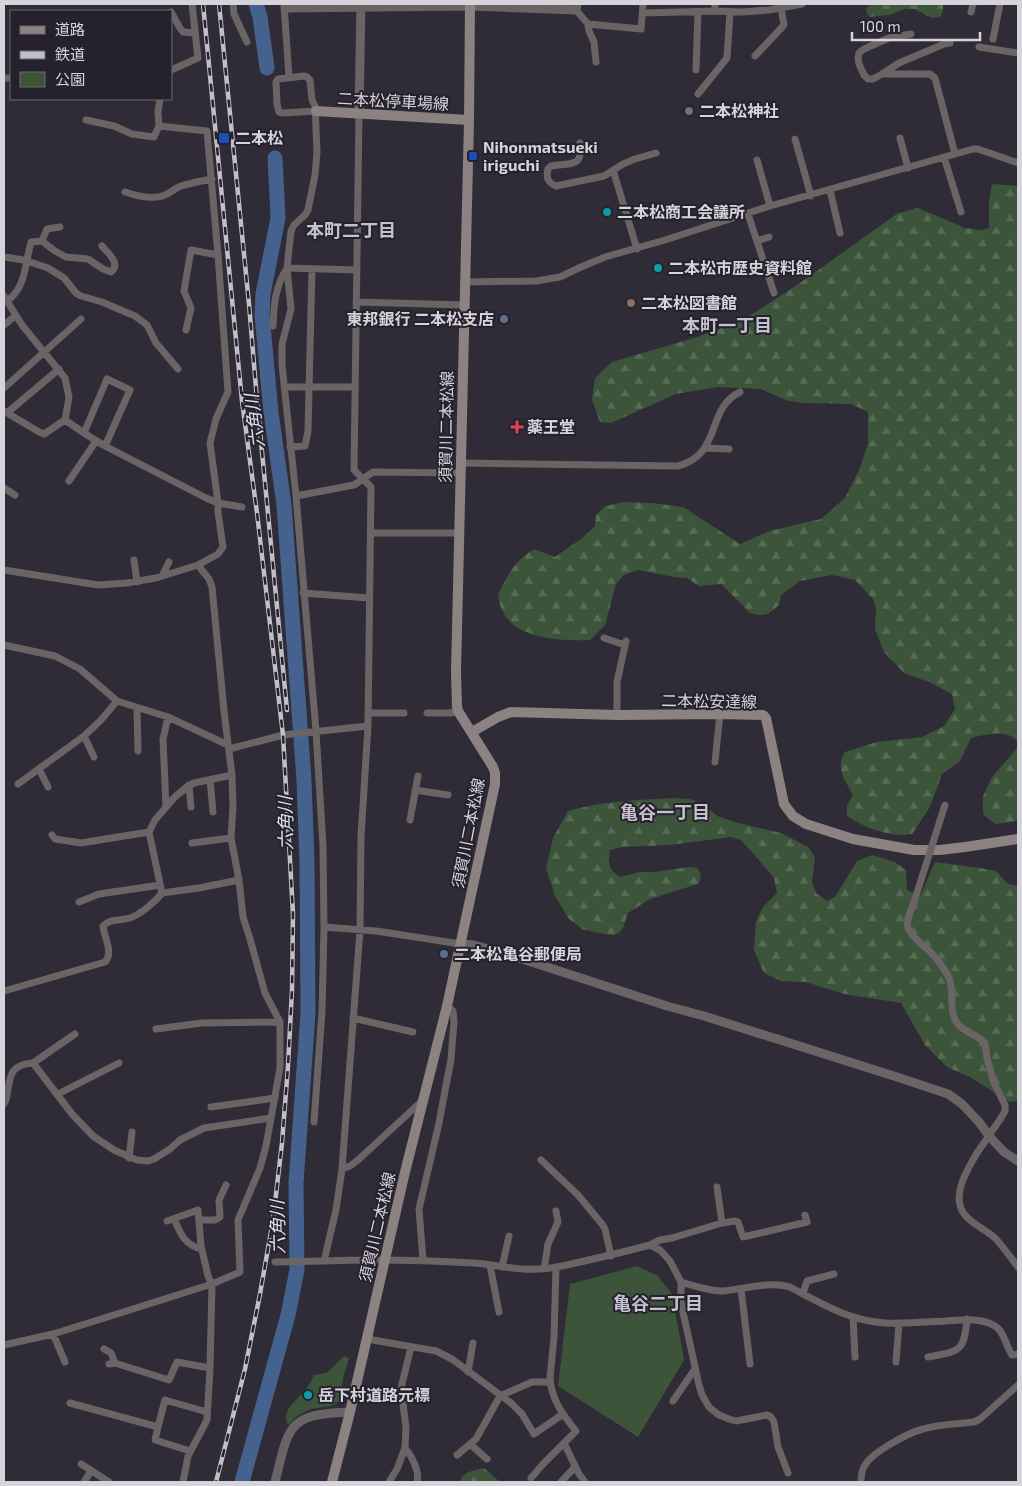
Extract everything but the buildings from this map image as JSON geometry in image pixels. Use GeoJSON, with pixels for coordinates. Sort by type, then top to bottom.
{"type":"FeatureCollection","features":[{"type":"Feature","properties":{"kind":"main road","name":"須賀川二本松線"},"geometry":{"type":"LineString","coordinates":[[332,1482],[422,1101],[448,1006],[495,784],[493,767],[457,706],[456,672],[470,5]]}},
{"type":"Feature","properties":{"kind":"main road","name":"二本松停車場線"},"geometry":{"type":"LineString","coordinates":[[316,112],[469,120]]}},
{"type":"Feature","properties":{"kind":"main road","name":"二本松安達線"},"geometry":{"type":"LineString","coordinates":[[472,732],[511,712],[616,715],[763,715],[766,718],[784,804],[793,816],[806,824],[853,839],[914,850],[940,850],[1018,839]]}},
{"type":"Feature","properties":{"kind":"street"},"geometry":{"type":"LineString","coordinates":[[172,70],[198,58],[192,4]]}},
{"type":"Feature","properties":{"kind":"street"},"geometry":{"type":"LineString","coordinates":[[233,4],[234,14],[247,42]]}},
{"type":"Feature","properties":{"kind":"street"},"geometry":{"type":"LineString","coordinates":[[588,24],[641,29],[643,4]]}},
{"type":"Feature","properties":{"kind":"street"},"geometry":{"type":"LineString","coordinates":[[698,94],[727,58],[735,4]]}},
{"type":"Feature","properties":{"kind":"street"},"geometry":{"type":"LineString","coordinates":[[643,13],[698,12],[715,8],[733,12],[769,10],[802,4]]}},
{"type":"Feature","properties":{"kind":"street"},"geometry":{"type":"LineString","coordinates":[[971,12],[973,4]]}},
{"type":"Feature","properties":{"kind":"street"},"geometry":{"type":"LineString","coordinates":[[993,39],[1000,4]]}},
{"type":"Feature","properties":{"kind":"street"},"geometry":{"type":"LineString","coordinates":[[324,1261],[336,1210],[342,1169],[360,930],[361,837],[368,726],[371,487],[354,470],[362,5]]}},
{"type":"Feature","properties":{"kind":"street"},"geometry":{"type":"LineString","coordinates":[[289,78],[284,6],[470,5],[576,7],[588,24],[594,42],[596,62]]}},
{"type":"Feature","properties":{"kind":"street"},"geometry":{"type":"LineString","coordinates":[[755,56],[784,25],[782,8]]}},
{"type":"Feature","properties":{"kind":"street"},"geometry":{"type":"LineString","coordinates":[[696,70],[698,12]]}},
{"type":"Feature","properties":{"kind":"street"},"geometry":{"type":"LineString","coordinates":[[172,14],[183,32],[195,33]]}},
{"type":"Feature","properties":{"kind":"street"},"geometry":{"type":"LineString","coordinates":[[911,34],[882,40],[864,49],[860,53],[858,64],[866,78],[873,79],[899,63],[950,43]]}},
{"type":"Feature","properties":{"kind":"street"},"geometry":{"type":"LineString","coordinates":[[980,47],[1018,54]]}},
{"type":"Feature","properties":{"kind":"street"},"geometry":{"type":"LineString","coordinates":[[882,74],[930,74],[935,78],[955,154]]}},
{"type":"Feature","properties":{"kind":"street"},"geometry":{"type":"LineString","coordinates":[[314,1122],[322,1011],[323,846],[316,731],[296,496],[281,351],[291,309],[287,268],[292,228],[305,215],[310,201],[317,152],[316,112],[312,100],[310,80],[304,76],[278,79],[276,82],[279,112],[316,112]]}},
{"type":"Feature","properties":{"kind":"street"},"geometry":{"type":"LineString","coordinates":[[86,120],[114,126],[132,134],[154,137],[159,126],[160,100]]}},
{"type":"Feature","properties":{"kind":"street"},"geometry":{"type":"LineString","coordinates":[[4,570],[98,585],[137,582],[198,565],[222,550],[210,443],[216,419],[228,392],[207,131],[159,126]]}},
{"type":"Feature","properties":{"kind":"street"},"geometry":{"type":"LineString","coordinates":[[900,138],[908,168]]}},
{"type":"Feature","properties":{"kind":"street"},"geometry":{"type":"LineString","coordinates":[[795,139],[811,196]]}},
{"type":"Feature","properties":{"kind":"street"},"geometry":{"type":"LineString","coordinates":[[580,143],[580,159],[576,162],[559,164],[548,169],[546,175],[552,184],[556,186],[604,176],[635,159],[656,153]]}},
{"type":"Feature","properties":{"kind":"street"},"geometry":{"type":"LineString","coordinates":[[464,282],[536,281],[560,278],[580,267],[605,257],[637,249],[770,206],[811,196],[944,156],[978,149],[1018,163]]}},
{"type":"Feature","properties":{"kind":"street"},"geometry":{"type":"LineString","coordinates":[[944,156],[961,212]]}},
{"type":"Feature","properties":{"kind":"street"},"geometry":{"type":"LineString","coordinates":[[757,160],[770,206]]}},
{"type":"Feature","properties":{"kind":"street"},"geometry":{"type":"LineString","coordinates":[[613,170],[637,249]]}},
{"type":"Feature","properties":{"kind":"street"},"geometry":{"type":"LineString","coordinates":[[125,192],[136,196],[156,197],[166,195],[182,186],[212,179]]}},
{"type":"Feature","properties":{"kind":"street"},"geometry":{"type":"LineString","coordinates":[[830,190],[840,233]]}},
{"type":"Feature","properties":{"kind":"street"},"geometry":{"type":"LineString","coordinates":[[748,214],[774,293]]}},
{"type":"Feature","properties":{"kind":"street"},"geometry":{"type":"LineString","coordinates":[[42,241],[47,229],[60,227]]}},
{"type":"Feature","properties":{"kind":"street"},"geometry":{"type":"LineString","coordinates":[[757,242],[769,237]]}},
{"type":"Feature","properties":{"kind":"street"},"geometry":{"type":"LineString","coordinates":[[59,369],[6,412],[44,434],[65,420],[69,397],[65,378],[59,369],[15,316],[5,299],[16,293],[20,286],[31,242],[42,241],[55,252],[66,257],[88,259],[108,271],[114,271],[116,267],[115,262],[102,246]]}},
{"type":"Feature","properties":{"kind":"street"},"geometry":{"type":"LineString","coordinates":[[186,330],[191,308],[184,291],[190,250],[218,255]]}},
{"type":"Feature","properties":{"kind":"street"},"geometry":{"type":"LineString","coordinates":[[4,257],[27,260],[48,268],[68,282],[76,293],[81,296],[110,305],[135,316],[147,326],[156,343],[178,369]]}},
{"type":"Feature","properties":{"kind":"street"},"geometry":{"type":"LineString","coordinates":[[287,268],[357,270]]}},
{"type":"Feature","properties":{"kind":"street"},"geometry":{"type":"LineString","coordinates":[[273,326],[274,300],[278,284],[287,268]]}},
{"type":"Feature","properties":{"kind":"street"},"geometry":{"type":"LineString","coordinates":[[290,447],[305,446],[308,431],[312,269]]}},
{"type":"Feature","properties":{"kind":"street"},"geometry":{"type":"LineString","coordinates":[[356,302],[464,305]]}},
{"type":"Feature","properties":{"kind":"street"},"geometry":{"type":"LineString","coordinates":[[4,325],[15,316]]}},
{"type":"Feature","properties":{"kind":"street"},"geometry":{"type":"LineString","coordinates":[[4,388],[81,319]]}},
{"type":"Feature","properties":{"kind":"street"},"geometry":{"type":"LineString","coordinates":[[84,433],[108,379],[130,390],[105,446]]}},
{"type":"Feature","properties":{"kind":"street"},"geometry":{"type":"LineString","coordinates":[[284,387],[355,387]]}},
{"type":"Feature","properties":{"kind":"street"},"geometry":{"type":"LineString","coordinates":[[296,496],[354,485],[373,472],[460,468],[678,466],[698,457],[709,443],[721,409],[727,401],[740,392]]}},
{"type":"Feature","properties":{"kind":"street"},"geometry":{"type":"LineString","coordinates":[[65,420],[96,441],[187,489],[218,503],[242,507]]}},
{"type":"Feature","properties":{"kind":"street"},"geometry":{"type":"LineString","coordinates":[[69,481],[96,441]]}},
{"type":"Feature","properties":{"kind":"street"},"geometry":{"type":"LineString","coordinates":[[705,448],[728,449]]}},
{"type":"Feature","properties":{"kind":"street"},"geometry":{"type":"LineString","coordinates":[[4,488],[14,495]]}},
{"type":"Feature","properties":{"kind":"street"},"geometry":{"type":"LineString","coordinates":[[370,533],[460,533]]}},
{"type":"Feature","properties":{"kind":"street"},"geometry":{"type":"LineString","coordinates":[[134,560],[137,582]]}},
{"type":"Feature","properties":{"kind":"street"},"geometry":{"type":"LineString","coordinates":[[162,576],[169,562]]}},
{"type":"Feature","properties":{"kind":"street"},"geometry":{"type":"LineString","coordinates":[[4,1346],[53,1334],[212,1284],[240,1272],[238,1220],[260,1168],[275,1098],[280,1068],[280,1022],[265,993],[243,917],[239,880],[231,838],[233,807],[232,775],[212,587],[209,579],[198,565]]}},
{"type":"Feature","properties":{"kind":"street"},"geometry":{"type":"LineString","coordinates":[[303,594],[369,598]]}},
{"type":"Feature","properties":{"kind":"street"},"geometry":{"type":"LineString","coordinates":[[604,638],[626,643],[617,682],[616,715]]}},
{"type":"Feature","properties":{"kind":"street"},"geometry":{"type":"LineString","coordinates":[[4,645],[63,659],[80,669],[117,701],[168,717],[229,747],[277,736],[368,726]]}},
{"type":"Feature","properties":{"kind":"street"},"geometry":{"type":"LineString","coordinates":[[18,784],[84,736],[117,701]]}},
{"type":"Feature","properties":{"kind":"street"},"geometry":{"type":"LineString","coordinates":[[136,708],[138,751]]}},
{"type":"Feature","properties":{"kind":"street"},"geometry":{"type":"LineString","coordinates":[[427,713],[450,713],[458,710]]}},
{"type":"Feature","properties":{"kind":"street"},"geometry":{"type":"LineString","coordinates":[[368,713],[404,713]]}},
{"type":"Feature","properties":{"kind":"street"},"geometry":{"type":"LineString","coordinates":[[715,762],[720,714]]}},
{"type":"Feature","properties":{"kind":"street"},"geometry":{"type":"LineString","coordinates":[[166,807],[163,739],[168,717]]}},
{"type":"Feature","properties":{"kind":"street"},"geometry":{"type":"LineString","coordinates":[[84,736],[94,757]]}},
{"type":"Feature","properties":{"kind":"street"},"geometry":{"type":"LineString","coordinates":[[39,769],[48,787]]}},
{"type":"Feature","properties":{"kind":"street"},"geometry":{"type":"LineString","coordinates":[[4,992],[105,962],[108,959],[109,952],[103,926],[107,921],[132,917],[158,899],[162,892],[149,832],[155,820],[175,797],[194,783],[232,775]]}},
{"type":"Feature","properties":{"kind":"street"},"geometry":{"type":"LineString","coordinates":[[410,820],[418,776]]}},
{"type":"Feature","properties":{"kind":"street"},"geometry":{"type":"LineString","coordinates":[[210,780],[213,812]]}},
{"type":"Feature","properties":{"kind":"street"},"geometry":{"type":"LineString","coordinates":[[189,786],[191,807]]}},
{"type":"Feature","properties":{"kind":"street"},"geometry":{"type":"LineString","coordinates":[[416,790],[448,795]]}},
{"type":"Feature","properties":{"kind":"street"},"geometry":{"type":"LineString","coordinates":[[945,805],[907,921],[908,928],[913,936],[934,956],[950,980],[952,1009],[955,1020],[963,1029],[985,1043],[994,1083],[1005,1105],[1005,1111],[976,1153],[964,1176],[959,1199],[962,1211],[968,1219],[996,1240],[1018,1267]]}},
{"type":"Feature","properties":{"kind":"street"},"geometry":{"type":"LineString","coordinates":[[52,835],[55,839],[81,843],[149,832]]}},
{"type":"Feature","properties":{"kind":"street"},"geometry":{"type":"LineString","coordinates":[[192,843],[231,838]]}},
{"type":"Feature","properties":{"kind":"street"},"geometry":{"type":"LineString","coordinates":[[162,892],[199,888],[239,880]]}},
{"type":"Feature","properties":{"kind":"street"},"geometry":{"type":"LineString","coordinates":[[79,902],[98,894],[160,885]]}},
{"type":"Feature","properties":{"kind":"street"},"geometry":{"type":"LineString","coordinates":[[324,927],[376,931],[474,945],[788,1042],[948,1094],[962,1104],[1004,1152],[1018,1161]]}},
{"type":"Feature","properties":{"kind":"street"},"geometry":{"type":"LineString","coordinates":[[423,1260],[419,1209],[439,1123],[451,1059],[454,1022],[453,1011],[448,1006]]}},
{"type":"Feature","properties":{"kind":"street"},"geometry":{"type":"LineString","coordinates":[[353,1018],[414,1032]]}},
{"type":"Feature","properties":{"kind":"street"},"geometry":{"type":"LineString","coordinates":[[156,1029],[202,1023],[280,1022]]}},
{"type":"Feature","properties":{"kind":"street"},"geometry":{"type":"LineString","coordinates":[[4,1104],[13,1071],[19,1065],[32,1063],[75,1034]]}},
{"type":"Feature","properties":{"kind":"street"},"geometry":{"type":"LineString","coordinates":[[32,1063],[72,1114],[93,1136],[129,1158],[142,1161],[154,1159],[188,1135],[204,1128],[270,1118]]}},
{"type":"Feature","properties":{"kind":"street"},"geometry":{"type":"LineString","coordinates":[[58,1094],[119,1063]]}},
{"type":"Feature","properties":{"kind":"street"},"geometry":{"type":"LineString","coordinates":[[211,1107],[275,1098]]}},
{"type":"Feature","properties":{"kind":"street"},"geometry":{"type":"LineString","coordinates":[[342,1169],[358,1160],[422,1101]]}},
{"type":"Feature","properties":{"kind":"street"},"geometry":{"type":"LineString","coordinates":[[129,1158],[132,1132]]}},
{"type":"Feature","properties":{"kind":"street"},"geometry":{"type":"LineString","coordinates":[[542,1160],[578,1195],[602,1224],[611,1256]]}},
{"type":"Feature","properties":{"kind":"street"},"geometry":{"type":"LineString","coordinates":[[199,1220],[215,1220],[220,1217],[219,1200],[226,1185]]}},
{"type":"Feature","properties":{"kind":"street"},"geometry":{"type":"LineString","coordinates":[[717,1187],[722,1223]]}},
{"type":"Feature","properties":{"kind":"street"},"geometry":{"type":"LineString","coordinates":[[183,1482],[186,1462],[204,1425],[207,1412],[213,1297],[212,1284],[208,1276],[202,1249],[198,1210],[170,1220],[186,1241],[196,1248],[202,1249]]}},
{"type":"Feature","properties":{"kind":"street"},"geometry":{"type":"LineString","coordinates":[[544,1269],[548,1244],[558,1222],[556,1211]]}},
{"type":"Feature","properties":{"kind":"street"},"geometry":{"type":"LineString","coordinates":[[275,1262],[386,1259],[476,1263],[511,1269],[544,1269],[611,1256],[722,1223],[738,1222],[743,1237],[807,1222],[805,1215]]}},
{"type":"Feature","properties":{"kind":"street"},"geometry":{"type":"LineString","coordinates":[[502,1267],[509,1236]]}},
{"type":"Feature","properties":{"kind":"street"},"geometry":{"type":"LineString","coordinates":[[650,1245],[660,1250],[670,1261],[681,1282],[681,1303],[695,1369],[702,1395],[709,1407],[719,1415],[736,1421],[767,1415],[771,1418],[774,1422],[778,1447],[788,1473]]}},
{"type":"Feature","properties":{"kind":"street"},"geometry":{"type":"LineString","coordinates":[[490,1265],[498,1312]]}},
{"type":"Feature","properties":{"kind":"street"},"geometry":{"type":"LineString","coordinates":[[531,1478],[576,1431],[560,1412],[550,1382],[556,1301],[556,1267]]}},
{"type":"Feature","properties":{"kind":"street"},"geometry":{"type":"LineString","coordinates":[[803,1294],[807,1281],[834,1274]]}},
{"type":"Feature","properties":{"kind":"street"},"geometry":{"type":"LineString","coordinates":[[681,1282],[715,1291],[765,1285],[783,1285],[833,1310],[871,1321],[899,1323],[967,1319],[995,1326],[1001,1332],[1012,1355],[1018,1354]]}},
{"type":"Feature","properties":{"kind":"street"},"geometry":{"type":"LineString","coordinates":[[741,1289],[750,1364]]}},
{"type":"Feature","properties":{"kind":"street"},"geometry":{"type":"LineString","coordinates":[[854,1317],[855,1357]]}},
{"type":"Feature","properties":{"kind":"street"},"geometry":{"type":"LineString","coordinates":[[928,1357],[954,1352],[960,1348],[965,1339],[967,1319]]}},
{"type":"Feature","properties":{"kind":"street"},"geometry":{"type":"LineString","coordinates":[[896,1362],[899,1323]]}},
{"type":"Feature","properties":{"kind":"street"},"geometry":{"type":"LineString","coordinates":[[53,1334],[65,1362]]}},
{"type":"Feature","properties":{"kind":"street"},"geometry":{"type":"LineString","coordinates":[[367,1339],[436,1351],[452,1360],[511,1403],[522,1414],[534,1434],[563,1414]]}},
{"type":"Feature","properties":{"kind":"street"},"geometry":{"type":"LineString","coordinates":[[468,1372],[473,1344]]}},
{"type":"Feature","properties":{"kind":"street"},"geometry":{"type":"LineString","coordinates":[[389,1482],[397,1469],[405,1448],[406,1428],[401,1388],[411,1347]]}},
{"type":"Feature","properties":{"kind":"street"},"geometry":{"type":"LineString","coordinates":[[104,1349],[111,1353],[112,1363],[169,1380],[177,1362],[210,1368]]}},
{"type":"Feature","properties":{"kind":"street"},"geometry":{"type":"LineString","coordinates":[[673,1401],[695,1369]]}},
{"type":"Feature","properties":{"kind":"street"},"geometry":{"type":"LineString","coordinates":[[457,1455],[476,1439],[500,1396],[532,1382],[550,1382]]}},
{"type":"Feature","properties":{"kind":"street"},"geometry":{"type":"LineString","coordinates":[[861,1482],[864,1465],[873,1456],[894,1442],[925,1428],[974,1422],[980,1419],[1018,1385]]}},
{"type":"Feature","properties":{"kind":"street"},"geometry":{"type":"LineString","coordinates":[[190,1451],[155,1440],[166,1400],[207,1412]]}},
{"type":"Feature","properties":{"kind":"street"},"geometry":{"type":"LineString","coordinates":[[70,1403],[158,1427]]}},
{"type":"Feature","properties":{"kind":"street"},"geometry":{"type":"LineString","coordinates":[[275,1482],[288,1435],[297,1423],[318,1414],[350,1412]]}},
{"type":"Feature","properties":{"kind":"street"},"geometry":{"type":"LineString","coordinates":[[471,1444],[487,1459]]}},
{"type":"Feature","properties":{"kind":"street"},"geometry":{"type":"LineString","coordinates":[[564,1444],[578,1474],[586,1482]]}},
{"type":"Feature","properties":{"kind":"street"},"geometry":{"type":"LineString","coordinates":[[405,1448],[418,1473],[417,1482]]}},
{"type":"Feature","properties":{"kind":"street"},"geometry":{"type":"LineString","coordinates":[[81,1464],[109,1482]]}},
{"type":"Feature","properties":{"kind":"street"},"geometry":{"type":"LineString","coordinates":[[561,1482],[575,1467]]}},
{"type":"Feature","properties":{"kind":"street"},"geometry":{"type":"LineString","coordinates":[[84,1482],[91,1471]]}},
{"type":"Feature","properties":{"kind":"green space"},"geometry":{"type":"Polygon","coordinates":[[[871,4],[943,4],[943,11],[940,17],[932,18],[914,9],[905,9],[889,15],[870,17],[866,9],[871,4]]]}},
{"type":"Feature","properties":{"kind":"green space"},"geometry":{"type":"Polygon","coordinates":[[[992,184],[1018,186],[1018,742],[1008,735],[1002,734],[990,734],[971,738],[960,761],[942,774],[930,807],[912,834],[896,835],[870,828],[847,816],[847,805],[853,795],[842,774],[842,758],[845,752],[877,742],[922,737],[944,726],[955,709],[952,694],[929,682],[904,673],[884,652],[875,629],[876,609],[873,599],[855,580],[832,575],[800,581],[781,595],[779,605],[768,614],[758,615],[750,613],[721,584],[699,586],[687,578],[638,570],[624,575],[616,584],[605,625],[590,640],[554,639],[528,633],[508,620],[501,608],[498,595],[512,569],[527,554],[534,549],[555,557],[581,539],[595,526],[596,515],[605,506],[624,502],[683,507],[740,544],[769,531],[821,519],[845,498],[859,470],[868,444],[868,412],[851,404],[788,401],[761,389],[718,387],[676,394],[611,423],[600,422],[592,400],[595,378],[612,362],[697,337],[743,320],[800,283],[898,213],[918,208],[965,228],[982,230],[989,228],[989,201],[992,184]]]}},
{"type":"Feature","properties":{"kind":"green space"},"geometry":{"type":"Polygon","coordinates":[[[1018,747],[1018,820],[995,824],[983,814],[983,796],[992,777],[1018,747]]]}},
{"type":"Feature","properties":{"kind":"green space"},"geometry":{"type":"Polygon","coordinates":[[[674,798],[690,799],[704,804],[717,816],[781,833],[808,847],[815,857],[812,882],[816,893],[827,901],[835,897],[857,861],[872,855],[895,862],[906,870],[907,890],[920,896],[935,862],[996,871],[1008,884],[1018,886],[1018,1101],[1009,1102],[970,1077],[947,1067],[925,1045],[901,1003],[844,994],[806,982],[781,981],[764,973],[754,950],[756,922],[763,907],[777,893],[774,878],[741,840],[731,837],[670,845],[622,847],[610,850],[611,869],[621,877],[639,872],[690,867],[697,868],[700,879],[698,884],[650,899],[628,913],[623,928],[619,933],[613,935],[582,929],[568,918],[555,896],[546,868],[553,838],[568,811],[607,803],[674,798]]]}},
{"type":"Feature","properties":{"kind":"green space"},"geometry":{"type":"Polygon","coordinates":[[[637,1266],[658,1276],[672,1294],[684,1360],[638,1437],[558,1386],[570,1284],[637,1266]]]}},
{"type":"Feature","properties":{"kind":"green space"},"geometry":{"type":"Polygon","coordinates":[[[344,1356],[349,1358],[338,1402],[331,1406],[310,1409],[296,1417],[288,1425],[286,1415],[288,1410],[306,1389],[314,1375],[327,1373],[344,1356]]]}},
{"type":"Feature","properties":{"kind":"green space"},"geometry":{"type":"Polygon","coordinates":[[[484,1468],[500,1482],[460,1482],[467,1473],[484,1468]]]}},
{"type":"Feature","properties":{"kind":"waterway","name":"六角川"},"geometry":{"type":"LineString","coordinates":[[256,4],[260,17],[267,68]]}},
{"type":"Feature","properties":{"kind":"waterway","name":"六角川"},"geometry":{"type":"LineString","coordinates":[[242,1482],[288,1315],[297,1270],[296,1183],[308,1013],[307,862],[304,780],[284,505],[271,412],[262,315],[263,294],[278,218],[275,158]]}},
{"type":"Feature","properties":{"kind":"railway"},"geometry":{"type":"LineString","coordinates":[[203,4],[242,401],[283,735],[293,914],[288,1066],[273,1220],[245,1369],[216,1482]]}},
{"type":"Feature","properties":{"kind":"railway"},"geometry":{"type":"LineString","coordinates":[[219,4],[287,710]]}},
{"type":"Feature","properties":{"kind":"place","name":"二本松神社"},"geometry":{"type":"Point","coordinates":[689,111]}},
{"type":"Feature","properties":{"kind":"place","name":"二本松"},"geometry":{"type":"Point","coordinates":[224,138]}},
{"type":"Feature","properties":{"kind":"place","name":"Nihonmatsueki iriguchi"},"geometry":{"type":"Point","coordinates":[473,156]}},
{"type":"Feature","properties":{"kind":"place","name":"二本松商工会議所"},"geometry":{"type":"Point","coordinates":[607,212]}},
{"type":"Feature","properties":{"kind":"place","name":"二本松市歴史資料館"},"geometry":{"type":"Point","coordinates":[658,268]}},
{"type":"Feature","properties":{"kind":"place","name":"二本松図書館"},"geometry":{"type":"Point","coordinates":[631,303]}},
{"type":"Feature","properties":{"kind":"place","name":"東邦銀行 二本松支店"},"geometry":{"type":"Point","coordinates":[504,319]}},
{"type":"Feature","properties":{"kind":"place","name":"薬王堂"},"geometry":{"type":"Point","coordinates":[517,427]}},
{"type":"Feature","properties":{"kind":"place","name":"二本松亀谷郵便局"},"geometry":{"type":"Point","coordinates":[444,954]}},
{"type":"Feature","properties":{"kind":"place","name":"岳下村道路元標"},"geometry":{"type":"Point","coordinates":[308,1395]}},
{"type":"Feature","properties":{"kind":"district","name":"本町二丁目"},"geometry":{"type":"Point","coordinates":[351,231]}},
{"type":"Feature","properties":{"kind":"district","name":"本町一丁目"},"geometry":{"type":"Point","coordinates":[727,326]}},
{"type":"Feature","properties":{"kind":"district","name":"亀谷一丁目"},"geometry":{"type":"Point","coordinates":[665,813]}},
{"type":"Feature","properties":{"kind":"district","name":"亀谷二丁目"},"geometry":{"type":"Point","coordinates":[658,1304]}}]}
